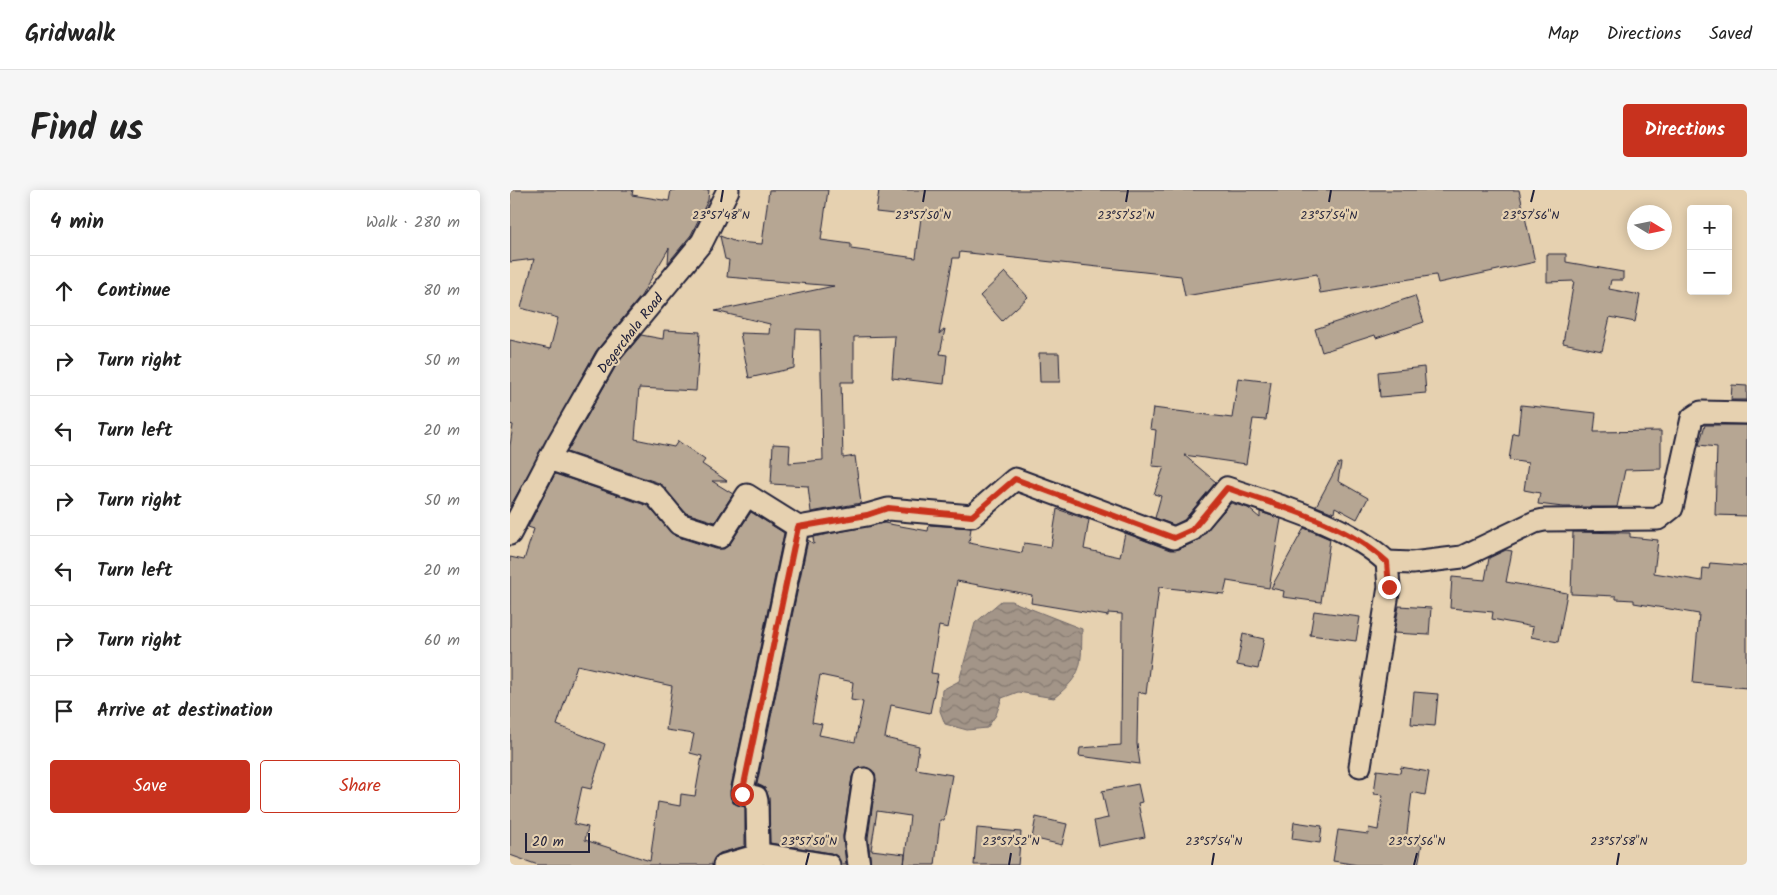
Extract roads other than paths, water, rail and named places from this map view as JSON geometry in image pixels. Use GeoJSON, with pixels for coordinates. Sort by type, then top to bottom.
{"type":"FeatureCollection","features":[{"type":"Feature","properties":{"kind":"street","name":"Degerchala Road"},"geometry":{"type":"LineString","coordinates":[[510,534],[548,460],[607,358],[702,242],[728,190]]}},
{"type":"Feature","properties":{"kind":"street"},"geometry":{"type":"LineString","coordinates":[[548,460],[655,495],[679,524],[720,537],[747,495],[798,527],[867,515],[888,508],[972,516],[1015,479],[1174,538],[1192,530],[1227,488],[1315,519],[1373,549],[1387,562],[1412,564],[1462,557],[1535,522],[1544,520],[1658,519],[1672,508],[1692,418],[1701,412],[1747,413]]}},
{"type":"Feature","properties":{"kind":"street"},"geometry":{"type":"LineString","coordinates":[[758,855],[757,801],[756,798],[742,794],[798,527]]}},
{"type":"Feature","properties":{"kind":"street"},"geometry":{"type":"LineString","coordinates":[[1360,766],[1389,587],[1387,562]]}},
{"type":"Feature","properties":{"kind":"street"},"geometry":{"type":"LineString","coordinates":[[859,865],[855,838],[864,779]]}},
{"type":"Feature","properties":{"kind":"street"},"geometry":{"type":"LineString","coordinates":[[724,865],[758,855],[829,865]]}},
{"type":"Feature","properties":{"kind":"water"},"geometry":{"type":"Polygon","coordinates":[[[1001,601],[1011,601],[1082,629],[1081,660],[1076,675],[1064,690],[1054,698],[1018,692],[1002,698],[996,715],[987,728],[967,730],[945,724],[940,711],[942,690],[959,681],[975,623],[1001,601]]]}}]}
